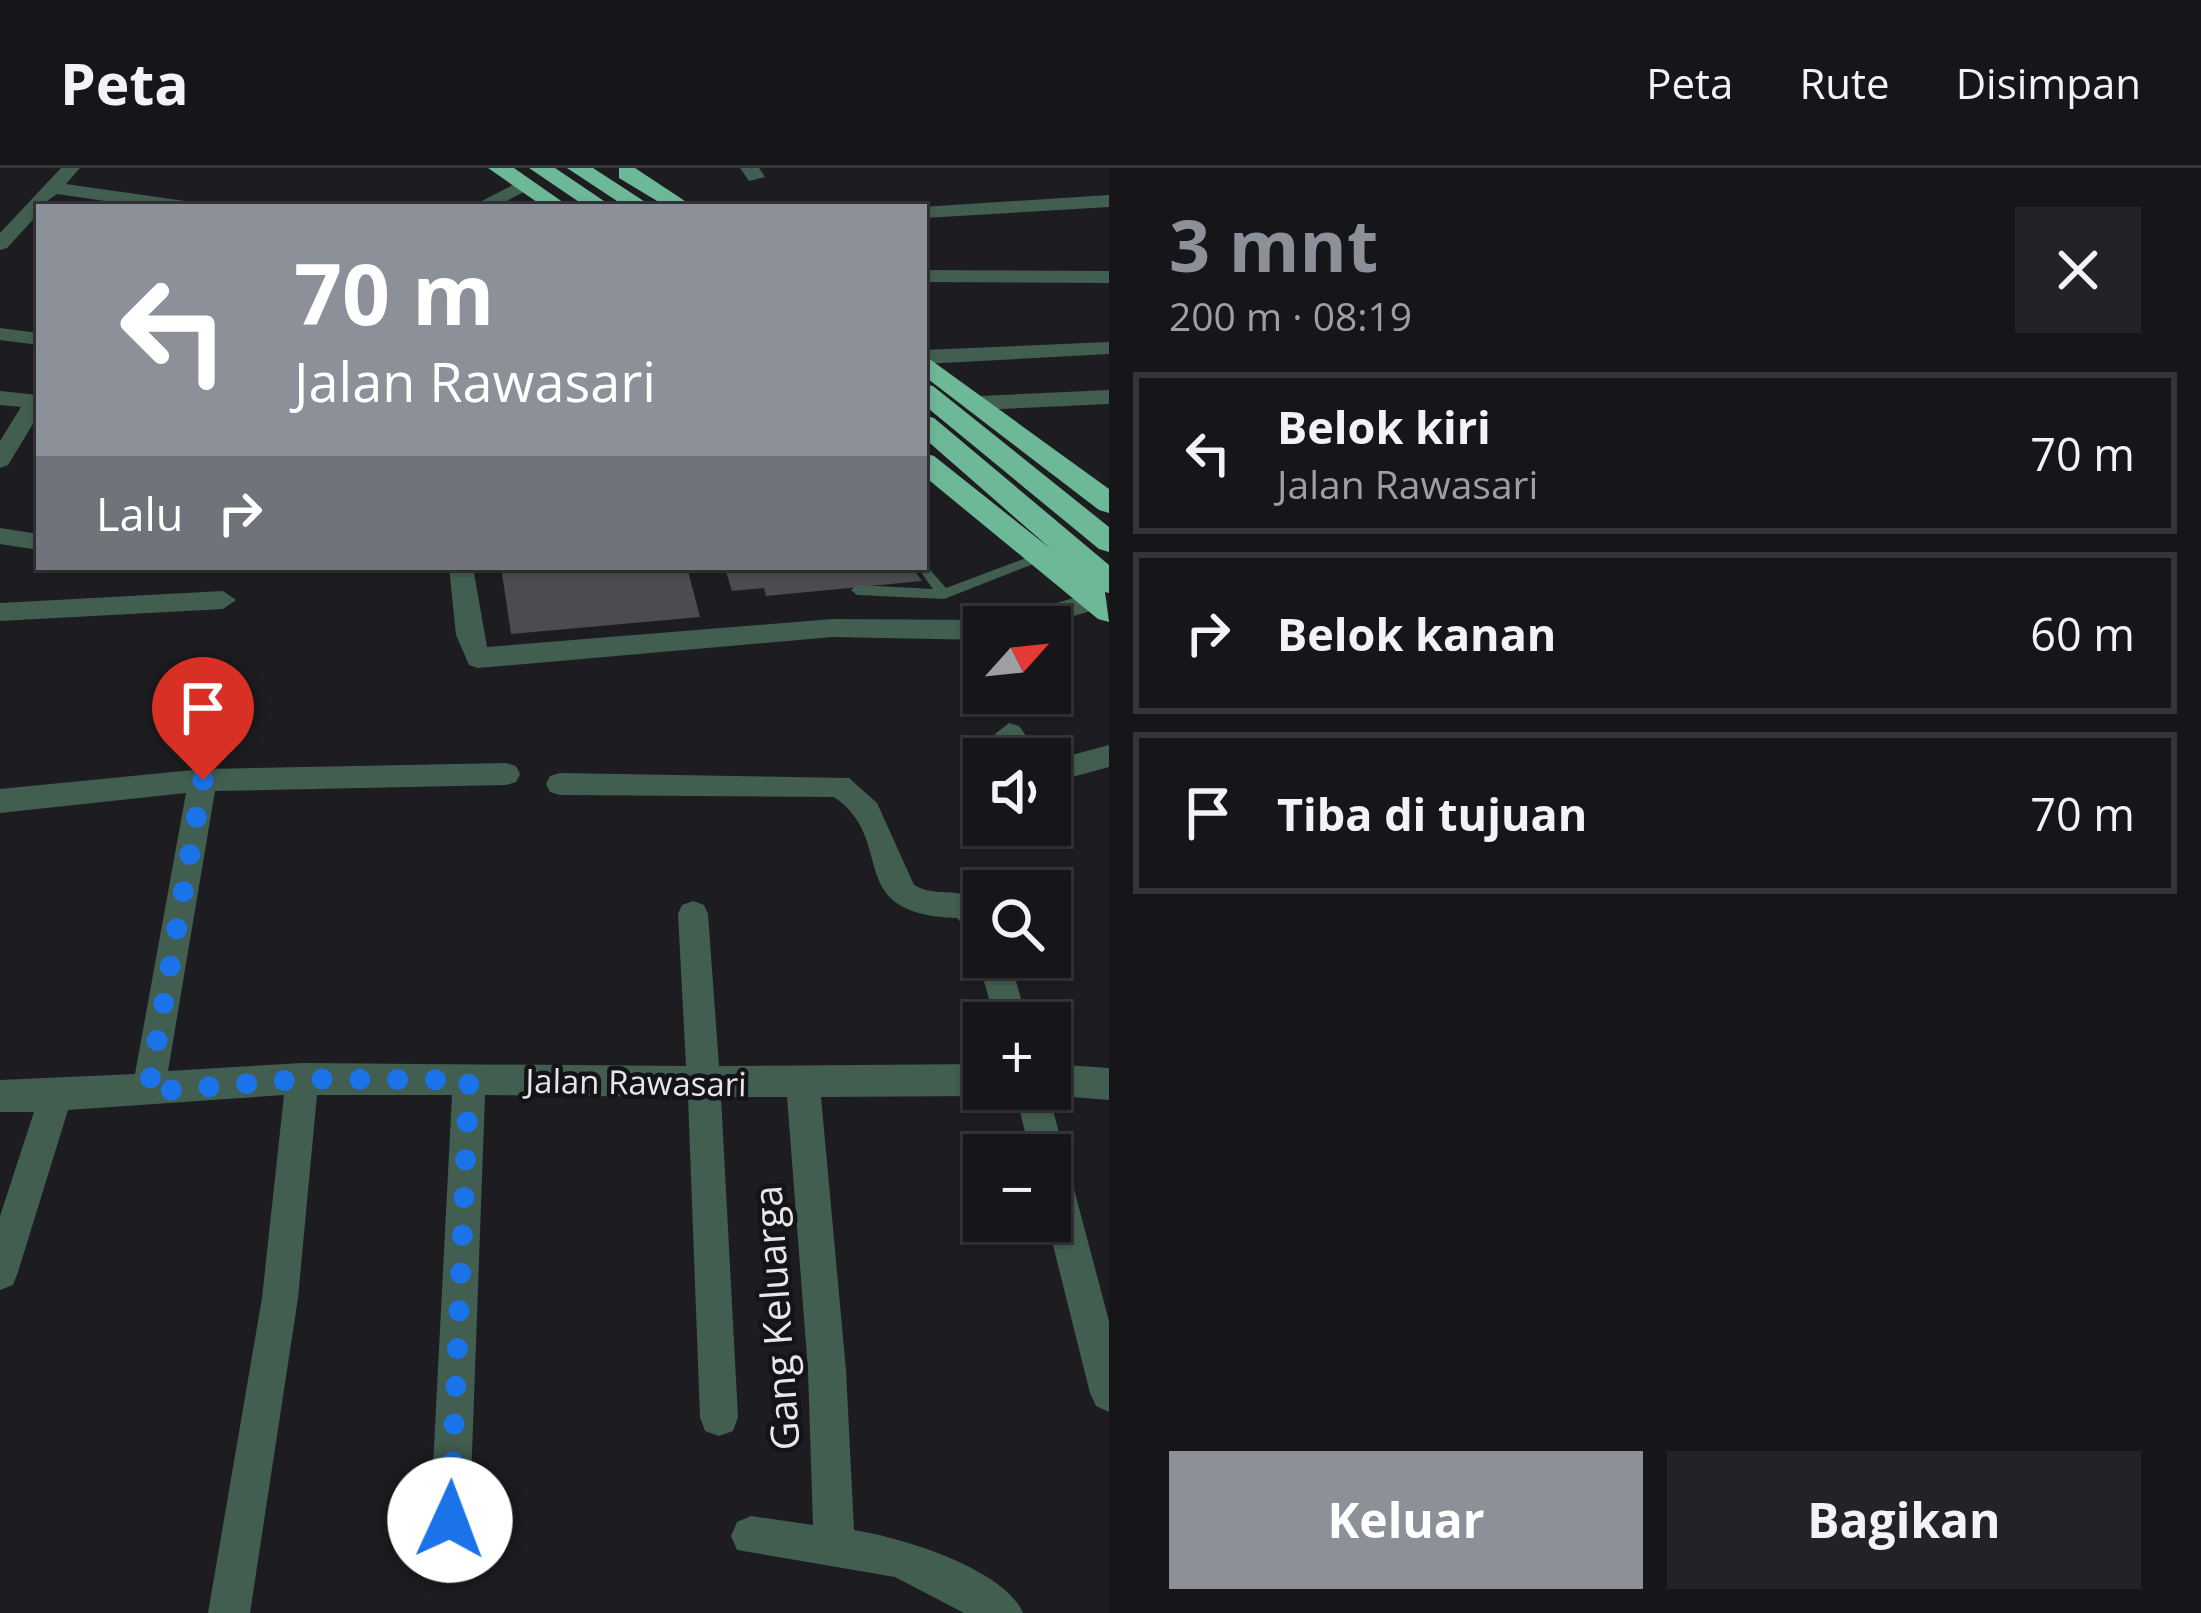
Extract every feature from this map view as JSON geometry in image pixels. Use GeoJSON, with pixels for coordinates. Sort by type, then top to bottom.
{"type":"FeatureCollection","features":[{"type":"Feature","properties":{"kind":"highway"},"geometry":{"type":"LineString","coordinates":[[578,168],[602,188],[637,204]]}},
{"type":"Feature","properties":{"kind":"highway"},"geometry":{"type":"LineString","coordinates":[[516,173],[670,204]]}},
{"type":"Feature","properties":{"kind":"highway"},"geometry":{"type":"LineString","coordinates":[[516,173],[555,204]]}},
{"type":"Feature","properties":{"kind":"highway"},"geometry":{"type":"LineString","coordinates":[[927,362],[1109,503]]}},
{"type":"Feature","properties":{"kind":"highway"},"geometry":{"type":"LineString","coordinates":[[927,394],[1109,542]]}},
{"type":"Feature","properties":{"kind":"highway"},"geometry":{"type":"LineString","coordinates":[[927,427],[1104,598]]}},
{"type":"Feature","properties":{"kind":"highway"},"geometry":{"type":"LineString","coordinates":[[927,467],[1104,598]]}},
{"type":"Feature","properties":{"kind":"street"},"geometry":{"type":"LineString","coordinates":[[38,204],[70,168]]}},
{"type":"Feature","properties":{"kind":"street"},"geometry":{"type":"LineString","coordinates":[[482,204],[516,173]]}},
{"type":"Feature","properties":{"kind":"street"},"geometry":{"type":"LineString","coordinates":[[53,188],[164,204]]}},
{"type":"Feature","properties":{"kind":"street"},"geometry":{"type":"LineString","coordinates":[[927,212],[1109,201]]}},
{"type":"Feature","properties":{"kind":"street"},"geometry":{"type":"LineString","coordinates":[[0,244],[36,206]]}},
{"type":"Feature","properties":{"kind":"street"},"geometry":{"type":"LineString","coordinates":[[927,276],[1109,277]]}},
{"type":"Feature","properties":{"kind":"street"},"geometry":{"type":"LineString","coordinates":[[0,334],[36,339]]}},
{"type":"Feature","properties":{"kind":"street"},"geometry":{"type":"LineString","coordinates":[[927,360],[1109,348]]}},
{"type":"Feature","properties":{"kind":"street"},"geometry":{"type":"LineString","coordinates":[[980,403],[1109,397]]}},
{"type":"Feature","properties":{"kind":"street"},"geometry":{"type":"LineString","coordinates":[[0,398],[36,402]]}},
{"type":"Feature","properties":{"kind":"street"},"geometry":{"type":"LineString","coordinates":[[0,460],[36,404]]}},
{"type":"Feature","properties":{"kind":"street"},"geometry":{"type":"LineString","coordinates":[[0,536],[36,542]]}},
{"type":"Feature","properties":{"kind":"street"},"geometry":{"type":"LineString","coordinates":[[461,570],[469,634],[478,658],[832,628],[963,630]]}},
{"type":"Feature","properties":{"kind":"street"},"geometry":{"type":"LineString","coordinates":[[1071,608],[1104,598]]}},
{"type":"Feature","properties":{"kind":"street"},"geometry":{"type":"LineString","coordinates":[[0,612],[223,600]]}},
{"type":"Feature","properties":{"kind":"street"},"geometry":{"type":"LineString","coordinates":[[1009,734],[1012,738]]}},
{"type":"Feature","properties":{"kind":"street"},"geometry":{"type":"LineString","coordinates":[[1071,766],[1109,756]]}},
{"type":"Feature","properties":{"kind":"street"},"geometry":{"type":"LineString","coordinates":[[0,801],[203,780],[506,774]]}},
{"type":"Feature","properties":{"kind":"street"},"geometry":{"type":"LineString","coordinates":[[148,1092],[203,780]]}},
{"type":"Feature","properties":{"kind":"street"},"geometry":{"type":"LineString","coordinates":[[560,784],[839,786],[863,802],[896,884],[907,897],[924,904],[963,906]]}},
{"type":"Feature","properties":{"kind":"street"},"geometry":{"type":"LineString","coordinates":[[693,914],[719,1417]]}},
{"type":"Feature","properties":{"kind":"street"},"geometry":{"type":"LineString","coordinates":[[229,1613],[280,1298],[302,1079]]}},
{"type":"Feature","properties":{"kind":"street","name":"Jalan Rawasari"},"geometry":{"type":"LineString","coordinates":[[0,1096],[148,1092],[302,1079],[802,1084],[963,1080]]}},
{"type":"Feature","properties":{"kind":"street"},"geometry":{"type":"LineString","coordinates":[[448,1564],[469,1080]]}},
{"type":"Feature","properties":{"kind":"street"},"geometry":{"type":"LineString","coordinates":[[1071,1081],[1109,1084]]}},
{"type":"Feature","properties":{"kind":"street","name":"Gang Keluarga"},"geometry":{"type":"LineString","coordinates":[[802,1084],[827,1370],[834,1546]]}},
{"type":"Feature","properties":{"kind":"street"},"geometry":{"type":"LineString","coordinates":[[0,1272],[55,1096]]}},
{"type":"Feature","properties":{"kind":"street"},"geometry":{"type":"LineString","coordinates":[[1071,1228],[1100,1319],[1109,1393]]}},
{"type":"Feature","properties":{"kind":"street"},"geometry":{"type":"LineString","coordinates":[[752,1536],[834,1546],[923,1566],[1002,1613]]}},
{"type":"Feature","properties":{"kind":"lane"},"geometry":{"type":"LineString","coordinates":[[857,590],[944,594],[1042,556]]}},
{"type":"Feature","properties":{"kind":"lane"},"geometry":{"type":"LineString","coordinates":[[925,570],[944,594]]}},
{"type":"Feature","properties":{"kind":"building"},"geometry":{"type":"Polygon","coordinates":[[[501,570],[688,570],[700,617],[511,634],[501,570]]]}},
{"type":"Feature","properties":{"kind":"building"},"geometry":{"type":"Polygon","coordinates":[[[914,570],[922,581],[766,596],[764,588],[732,591],[726,572],[914,570]]]}},
{"type":"Feature","properties":{"kind":"route"},"geometry":{"type":"LineString","coordinates":[[203,780],[148,1092],[302,1079],[469,1080],[450,1520]]}}]}
